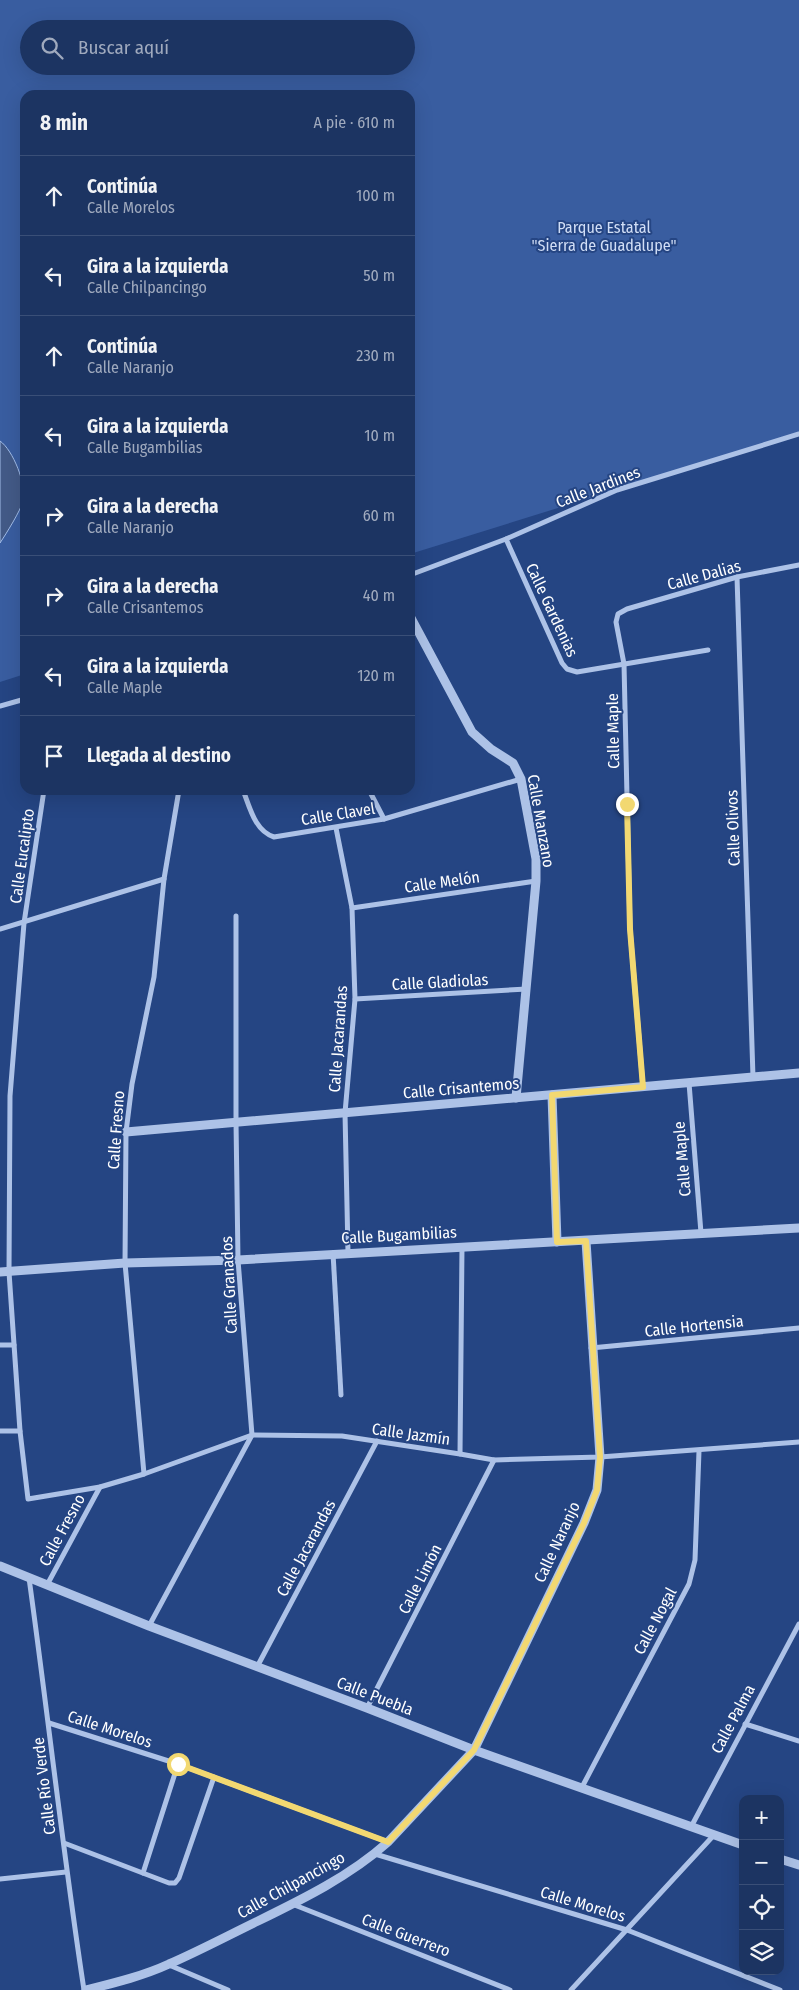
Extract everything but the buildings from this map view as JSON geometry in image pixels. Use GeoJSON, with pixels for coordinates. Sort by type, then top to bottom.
{"type":"FeatureCollection","features":[{"type":"Feature","properties":{"kind":"street","name":"Calle Jardines"},"geometry":{"type":"LineString","coordinates":[[415,573],[506,539],[617,490],[799,434]]}},
{"type":"Feature","properties":{"kind":"street","name":"Calle Gardenias"},"geometry":{"type":"LineString","coordinates":[[506,539],[562,664],[567,669],[577,672],[708,650]]}},
{"type":"Feature","properties":{"kind":"street","name":"Calle Dalias"},"geometry":{"type":"LineString","coordinates":[[618,614],[627,609],[737,578],[799,565]]}},
{"type":"Feature","properties":{"kind":"street","name":"Calle Olivos"},"geometry":{"type":"LineString","coordinates":[[737,578],[753,1078]]}},
{"type":"Feature","properties":{"kind":"street","name":"Calle Maple"},"geometry":{"type":"LineString","coordinates":[[618,614],[616,622],[624,664],[630,929],[643,1087]]}},
{"type":"Feature","properties":{"kind":"street","name":"Calle Manzano"},"geometry":{"type":"LineString","coordinates":[[415,625],[472,732],[491,749],[513,763],[521,780],[536,859],[536,881],[516,1098]]}},
{"type":"Feature","properties":{"kind":"street"},"geometry":{"type":"LineString","coordinates":[[0,706],[20,700]]}},
{"type":"Feature","properties":{"kind":"street","name":"Calle Clavel"},"geometry":{"type":"LineString","coordinates":[[245,795],[259,828],[265,834],[274,837],[384,819],[521,780]]}},
{"type":"Feature","properties":{"kind":"street","name":"Calle Eucalipto"},"geometry":{"type":"LineString","coordinates":[[28,1499],[20,1431],[14,1345],[5,1272],[10,1096],[24,923],[43,795]]}},
{"type":"Feature","properties":{"kind":"street","name":"Calle Fresno"},"geometry":{"type":"LineString","coordinates":[[144,1474],[125,1263],[126,1132],[132,1084],[154,976],[164,879],[178,795]]}},
{"type":"Feature","properties":{"kind":"street"},"geometry":{"type":"LineString","coordinates":[[372,795],[384,819]]}},
{"type":"Feature","properties":{"kind":"street","name":"Calle Jacarandas"},"geometry":{"type":"LineString","coordinates":[[336,828],[352,908],[354,999],[345,1113],[348,1252]]}},
{"type":"Feature","properties":{"kind":"street"},"geometry":{"type":"LineString","coordinates":[[0,929],[164,879]]}},
{"type":"Feature","properties":{"kind":"street","name":"Calle Melón"},"geometry":{"type":"LineString","coordinates":[[352,908],[536,881]]}},
{"type":"Feature","properties":{"kind":"street","name":"Calle Granados"},"geometry":{"type":"LineString","coordinates":[[236,916],[238,1260],[252,1435]]}},
{"type":"Feature","properties":{"kind":"street","name":"Calle Gladiolas"},"geometry":{"type":"LineString","coordinates":[[354,999],[527,989]]}},
{"type":"Feature","properties":{"kind":"street","name":"Calle Crisantemos"},"geometry":{"type":"LineString","coordinates":[[126,1132],[799,1073]]}},
{"type":"Feature","properties":{"kind":"street","name":"Calle Maple"},"geometry":{"type":"LineString","coordinates":[[689,1083],[701,1232]]}},
{"type":"Feature","properties":{"kind":"street"},"geometry":{"type":"LineString","coordinates":[[552,1095],[557,1242]]}},
{"type":"Feature","properties":{"kind":"street","name":"Calle Bugambilias"},"geometry":{"type":"LineString","coordinates":[[5,1272],[125,1263],[238,1260],[348,1252],[586,1241],[701,1232],[799,1228]]}},
{"type":"Feature","properties":{"kind":"street","name":"Calle Naranjo"},"geometry":{"type":"LineString","coordinates":[[474,1750],[584,1523],[597,1490],[600,1457],[591,1348],[586,1241]]}},
{"type":"Feature","properties":{"kind":"street"},"geometry":{"type":"LineString","coordinates":[[460,1454],[462,1246]]}},
{"type":"Feature","properties":{"kind":"street"},"geometry":{"type":"LineString","coordinates":[[333,1253],[341,1395]]}},
{"type":"Feature","properties":{"kind":"street","name":"Calle Hortensia"},"geometry":{"type":"LineString","coordinates":[[591,1348],[799,1328]]}},
{"type":"Feature","properties":{"kind":"street"},"geometry":{"type":"LineString","coordinates":[[0,1345],[14,1345]]}},
{"type":"Feature","properties":{"kind":"street"},"geometry":{"type":"LineString","coordinates":[[0,1431],[20,1431]]}},
{"type":"Feature","properties":{"kind":"street"},"geometry":{"type":"LineString","coordinates":[[149,1626],[252,1435]]}},
{"type":"Feature","properties":{"kind":"street","name":"Calle Jazmín"},"geometry":{"type":"LineString","coordinates":[[28,1499],[100,1487],[144,1474],[252,1435],[342,1436],[494,1460],[600,1457],[799,1442]]}},
{"type":"Feature","properties":{"kind":"street","name":"Calle Jacarandas"},"geometry":{"type":"LineString","coordinates":[[257,1667],[377,1441]]}},
{"type":"Feature","properties":{"kind":"street","name":"Calle Nogal"},"geometry":{"type":"LineString","coordinates":[[580,1789],[689,1584],[695,1560],[699,1450]]}},
{"type":"Feature","properties":{"kind":"street","name":"Calle Limón"},"geometry":{"type":"LineString","coordinates":[[367,1708],[494,1460]]}},
{"type":"Feature","properties":{"kind":"street","name":"Calle Fresno"},"geometry":{"type":"LineString","coordinates":[[47,1586],[100,1487]]}},
{"type":"Feature","properties":{"kind":"street","name":"Calle Puebla"},"geometry":{"type":"LineString","coordinates":[[0,1566],[149,1626],[474,1750],[739,1844]]}},
{"type":"Feature","properties":{"kind":"street","name":"Calle Río Verde"},"geometry":{"type":"LineString","coordinates":[[29,1578],[49,1723],[66,1872],[85,1990]]}},
{"type":"Feature","properties":{"kind":"street","name":"Calle Palma"},"geometry":{"type":"LineString","coordinates":[[691,1827],[744,1724],[799,1624]]}},
{"type":"Feature","properties":{"kind":"street","name":"Calle Morelos"},"geometry":{"type":"LineString","coordinates":[[49,1723],[178,1764],[388,1842]]}},
{"type":"Feature","properties":{"kind":"street"},"geometry":{"type":"LineString","coordinates":[[744,1724],[799,1741]]}},
{"type":"Feature","properties":{"kind":"street","name":"Calle Chilpancingo"},"geometry":{"type":"LineString","coordinates":[[85,1990],[131,1978],[168,1964],[292,1904],[340,1877],[375,1854],[388,1842],[474,1750]]}},
{"type":"Feature","properties":{"kind":"street"},"geometry":{"type":"LineString","coordinates":[[143,1873],[178,1764]]}},
{"type":"Feature","properties":{"kind":"street"},"geometry":{"type":"LineString","coordinates":[[64,1843],[169,1883],[175,1882],[179,1878],[214,1777]]}},
{"type":"Feature","properties":{"kind":"street"},"geometry":{"type":"LineString","coordinates":[[571,1990],[714,1835]]}},
{"type":"Feature","properties":{"kind":"street","name":"Calle Morelos"},"geometry":{"type":"LineString","coordinates":[[375,1854],[627,1930],[780,1990]]}},
{"type":"Feature","properties":{"kind":"street"},"geometry":{"type":"LineString","coordinates":[[784,1860],[799,1866]]}},
{"type":"Feature","properties":{"kind":"street"},"geometry":{"type":"LineString","coordinates":[[0,1879],[66,1872]]}},
{"type":"Feature","properties":{"kind":"street","name":"Calle Guerrero"},"geometry":{"type":"LineString","coordinates":[[292,1904],[510,1990]]}},
{"type":"Feature","properties":{"kind":"street"},"geometry":{"type":"LineString","coordinates":[[168,1964],[228,1990]]}},
{"type":"Feature","properties":{"kind":"green space","name":"Parque Estatal \"Sierra de Guadalupe\""},"geometry":{"type":"Polygon","coordinates":[[[0,0],[799,0],[799,433],[415,552],[415,90],[20,90],[20,676],[0,682],[0,0]]]}},
{"type":"Feature","properties":{"kind":"shaded area"},"geometry":{"type":"Polygon","coordinates":[[[0,441],[10,452],[20,474],[20,508],[0,543],[0,441]]]}},
{"type":"Feature","properties":{"kind":"route"},"geometry":{"type":"LineString","coordinates":[[178,1764],[388,1842],[474,1750],[584,1523],[597,1490],[600,1457],[591,1348],[586,1241],[557,1242],[552,1095],[643,1087],[630,929],[627,804]]}}]}
